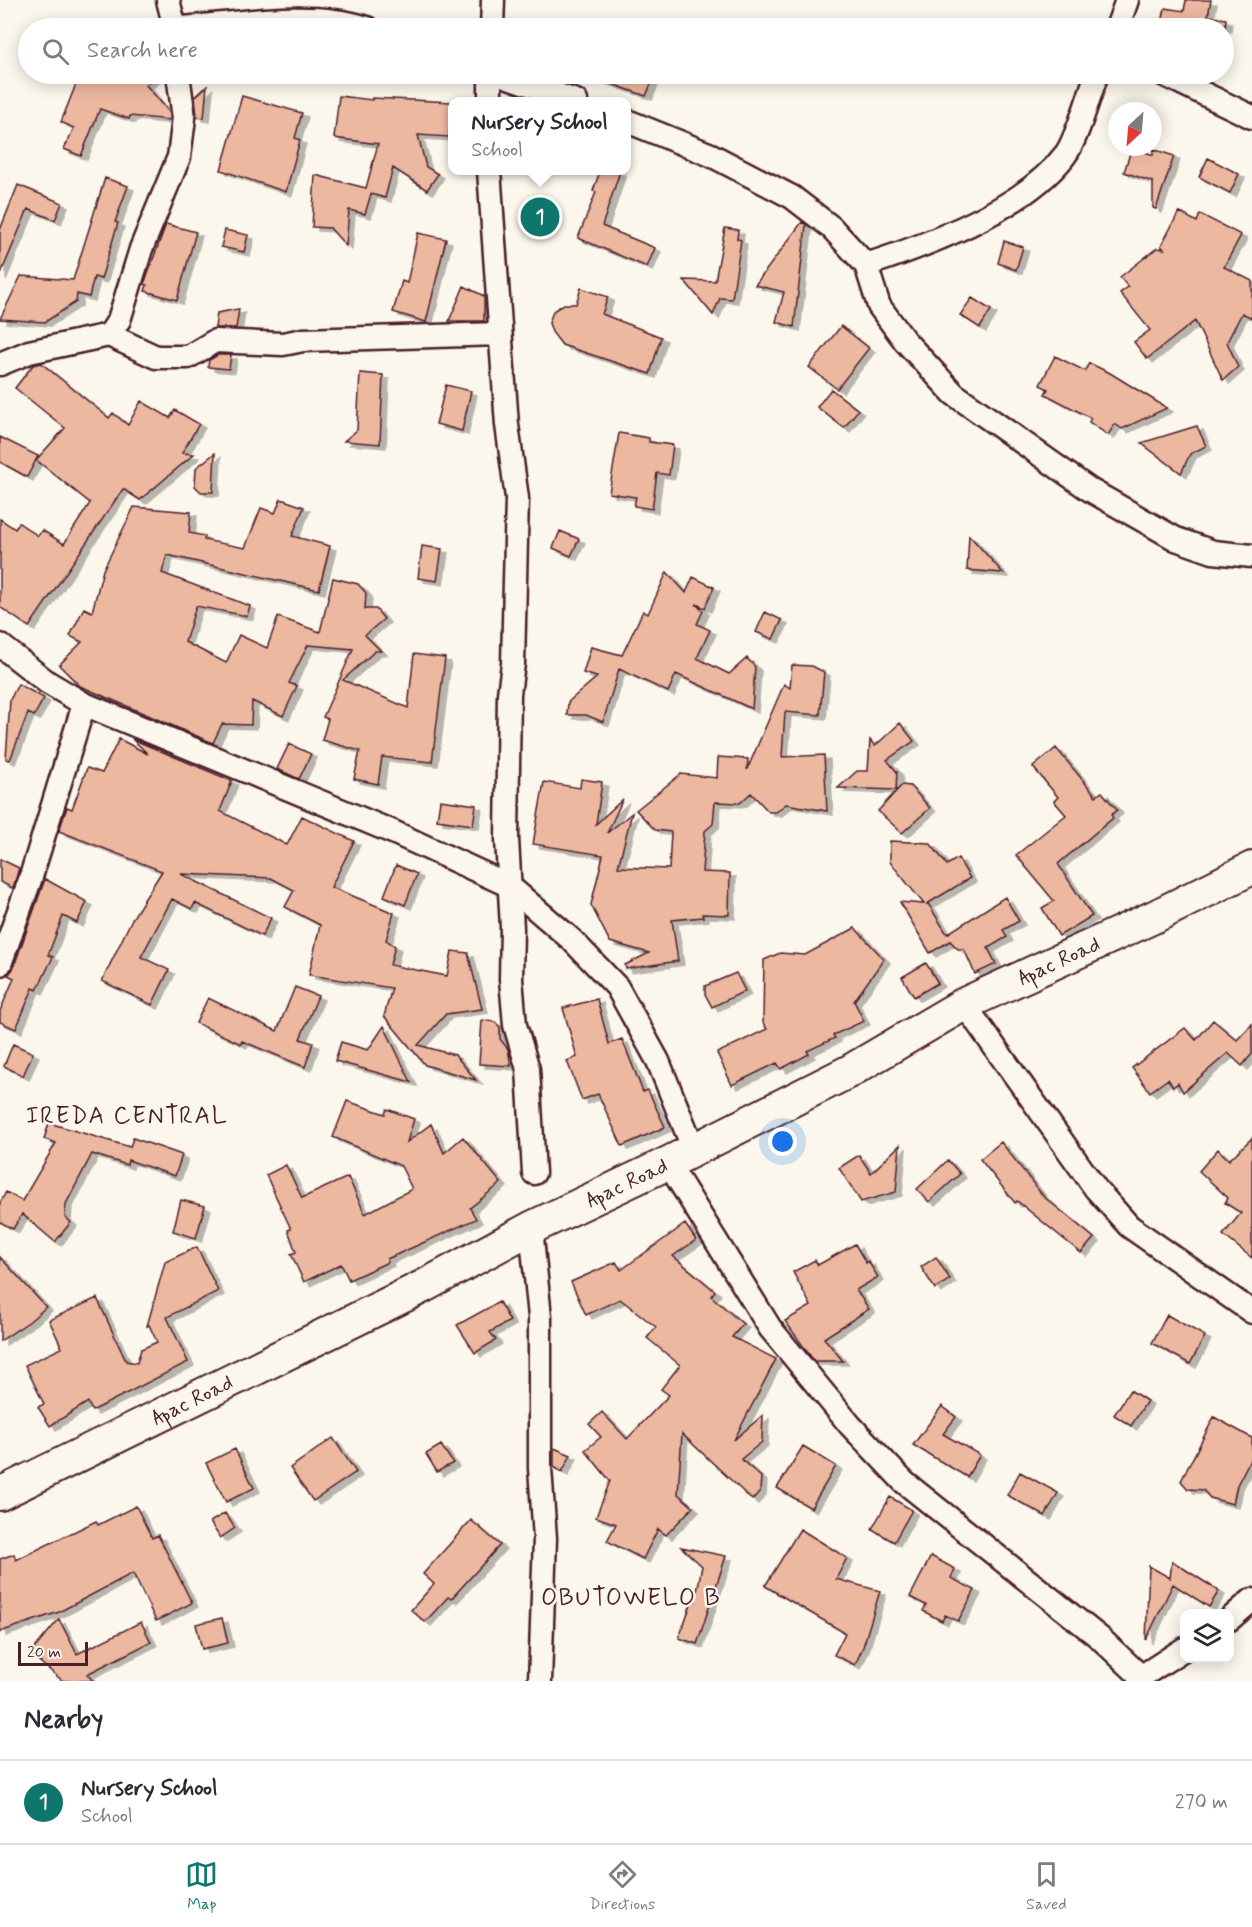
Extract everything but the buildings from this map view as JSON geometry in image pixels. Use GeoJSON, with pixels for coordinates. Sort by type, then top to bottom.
{"type":"FeatureCollection","features":[{"type":"Feature","properties":{"kind":"main road","name":"Apac Road"},"geometry":{"type":"LineString","coordinates":[[0,1494],[424,1286],[531,1228],[681,1157],[850,1071],[964,1005],[1156,916],[1252,868]]}},
{"type":"Feature","properties":{"kind":"street"},"geometry":{"type":"LineString","coordinates":[[168,0],[172,18]]}},
{"type":"Feature","properties":{"kind":"street"},"geometry":{"type":"LineString","coordinates":[[492,18],[493,0]]}},
{"type":"Feature","properties":{"kind":"street"},"geometry":{"type":"LineString","coordinates":[[1121,18],[1127,0]]}},
{"type":"Feature","properties":{"kind":"street"},"geometry":{"type":"LineString","coordinates":[[109,335],[119,320],[141,249],[179,157],[184,118],[179,84]]}},
{"type":"Feature","properties":{"kind":"street"},"geometry":{"type":"LineString","coordinates":[[527,84],[562,97]]}},
{"type":"Feature","properties":{"kind":"street"},"geometry":{"type":"LineString","coordinates":[[866,265],[932,242],[1028,191],[1066,154],[1093,84]]}},
{"type":"Feature","properties":{"kind":"street"},"geometry":{"type":"LineString","coordinates":[[1184,84],[1252,117]]}},
{"type":"Feature","properties":{"kind":"street"},"geometry":{"type":"LineString","coordinates":[[631,123],[711,155],[792,197],[831,227],[866,265],[879,306],[904,341],[954,394],[1090,490],[1176,539],[1214,552],[1252,556]]}},
{"type":"Feature","properties":{"kind":"street"},"geometry":{"type":"LineString","coordinates":[[489,175],[507,425],[517,498],[513,664],[509,694],[508,885],[512,928],[511,978],[515,1025],[528,1069],[534,1173]]}},
{"type":"Feature","properties":{"kind":"street"},"geometry":{"type":"LineString","coordinates":[[0,364],[30,352],[109,335],[156,357],[188,357],[215,341],[283,344],[303,340],[500,334]]}},
{"type":"Feature","properties":{"kind":"street"},"geometry":{"type":"LineString","coordinates":[[0,645],[47,682],[84,704],[393,832],[508,885],[572,940],[616,987],[658,1061],[681,1157],[770,1328],[850,1425],[904,1482],[1100,1638],[1140,1679],[1180,1652]]}},
{"type":"Feature","properties":{"kind":"street"},"geometry":{"type":"LineString","coordinates":[[0,964],[30,880],[84,704]]}},
{"type":"Feature","properties":{"kind":"street"},"geometry":{"type":"LineString","coordinates":[[964,1005],[1096,1189],[1130,1226],[1252,1312]]}},
{"type":"Feature","properties":{"kind":"street"},"geometry":{"type":"LineString","coordinates":[[531,1228],[540,1317],[540,1468],[545,1538],[540,1681]]}},
{"type":"Feature","properties":{"kind":"street"},"geometry":{"type":"LineString","coordinates":[[1234,1616],[1252,1600]]}},
{"type":"Feature","properties":{"kind":"place","name":"Nursery School"},"geometry":{"type":"Point","coordinates":[540,217]}},
{"type":"Feature","properties":{"kind":"district","name":"IREDA CENTRAL"},"geometry":{"type":"Point","coordinates":[127,1115]}},
{"type":"Feature","properties":{"kind":"district","name":"OBUTOWELO B"},"geometry":{"type":"Point","coordinates":[631,1597]}}]}
